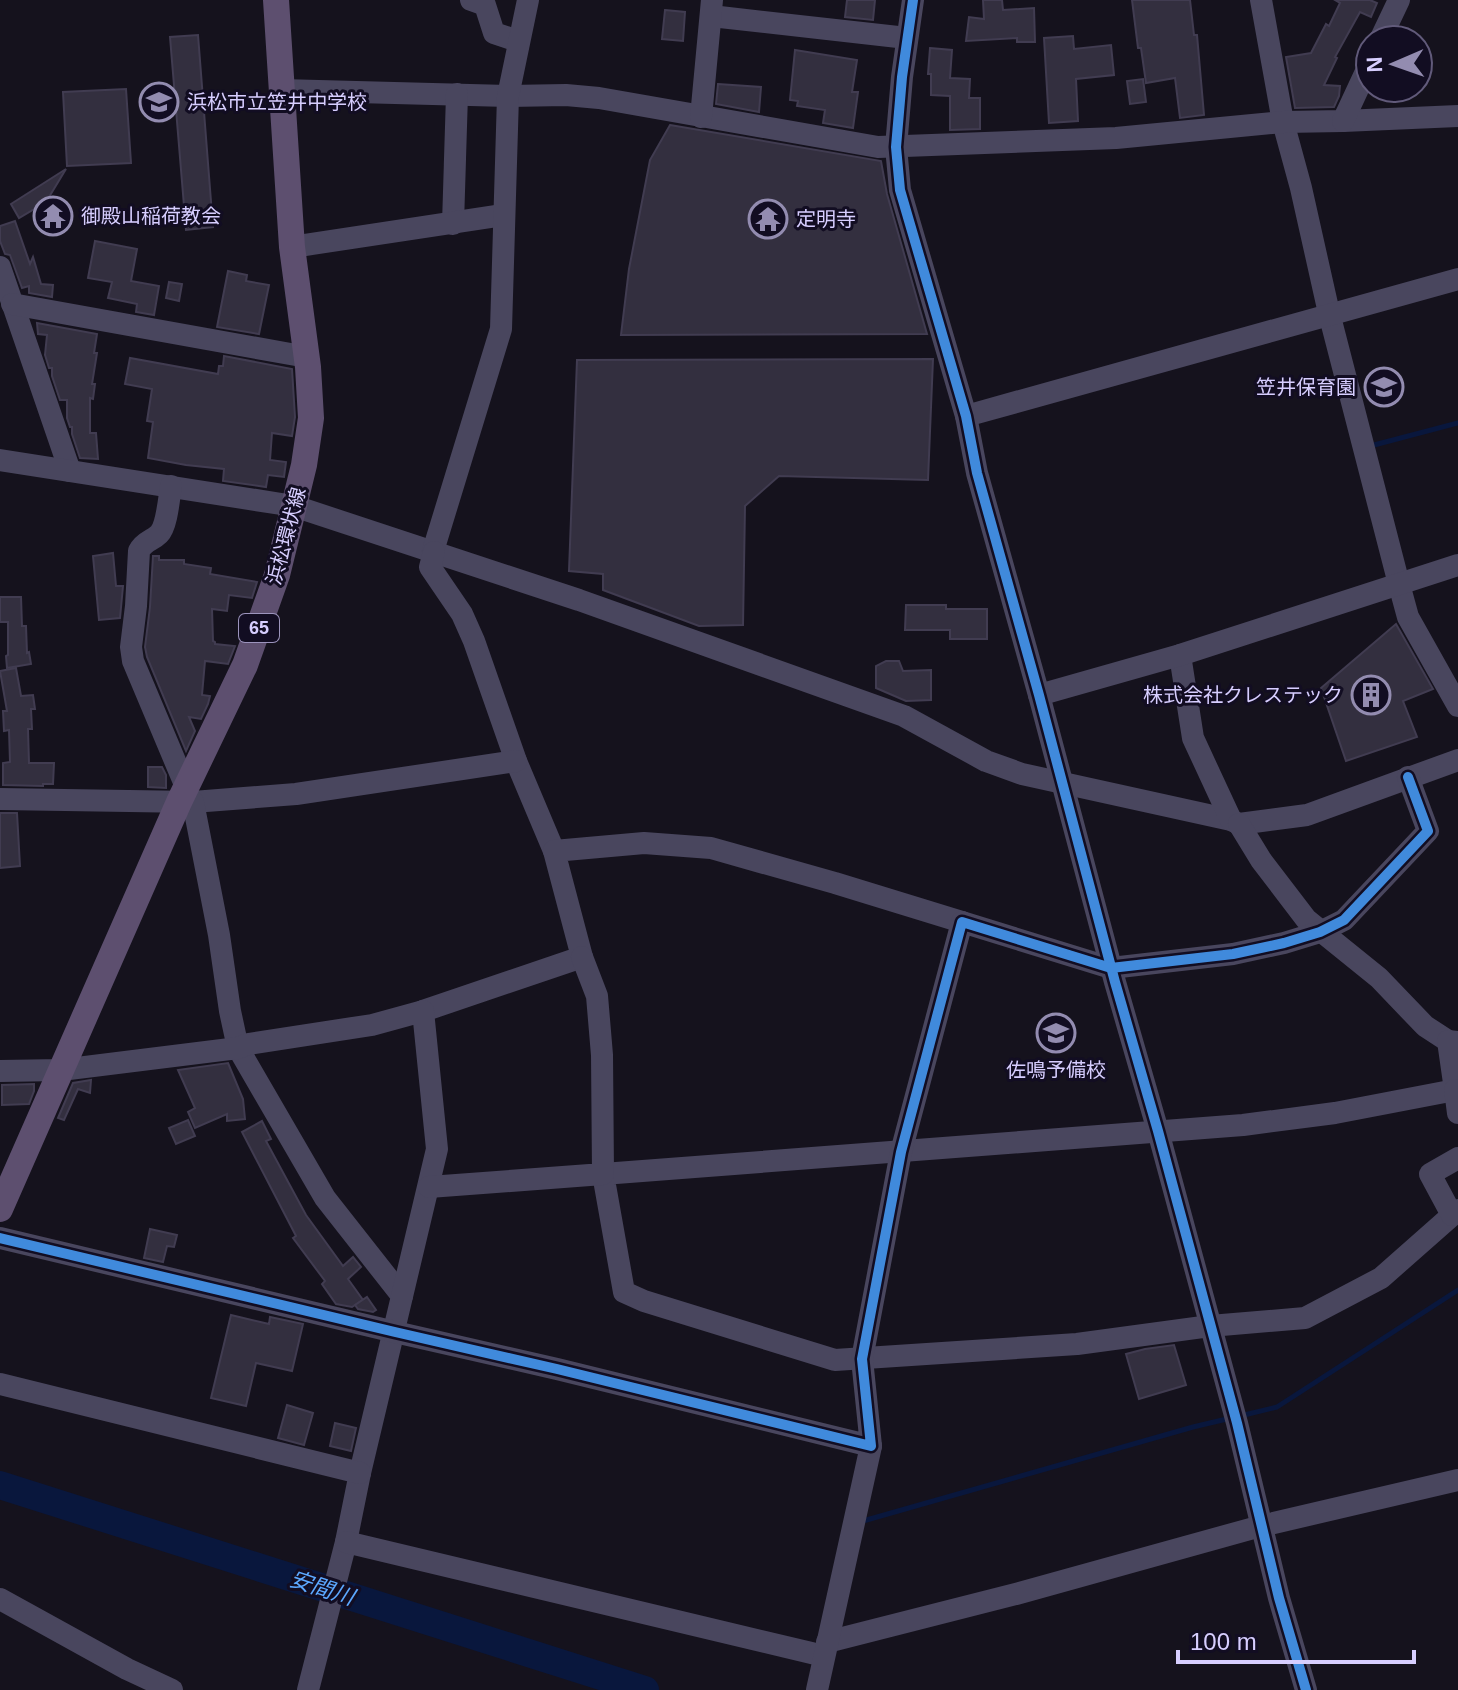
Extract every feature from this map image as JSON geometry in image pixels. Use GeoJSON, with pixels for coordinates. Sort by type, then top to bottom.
{"type":"FeatureCollection","features":[{"type":"Feature","properties":{"kind":"main road","name":"浜松環状線"},"geometry":{"type":"LineString","coordinates":[[0,1209],[245,665],[277,575],[304,465],[311,418],[307,357],[292,247],[276,0]]}},
{"type":"Feature","properties":{"kind":"street"},"geometry":{"type":"LineString","coordinates":[[471,0],[485,5],[494,33],[518,41]]}},
{"type":"Feature","properties":{"kind":"street"},"geometry":{"type":"LineString","coordinates":[[528,0],[508,96],[501,329],[430,567],[462,614],[474,641],[516,761],[554,851],[582,957],[597,996],[602,1055],[603,1174],[624,1292],[644,1301],[835,1360],[1077,1344],[1210,1326],[1305,1318],[1381,1278],[1455,1213],[1430,1174],[1458,1158]]}},
{"type":"Feature","properties":{"kind":"street"},"geometry":{"type":"LineString","coordinates":[[913,0],[896,147],[900,190],[966,416],[977,473],[1158,1131],[1235,1417],[1279,1598],[1306,1690]]}},
{"type":"Feature","properties":{"kind":"street"},"geometry":{"type":"LineString","coordinates":[[1261,0],[1283,122],[1301,188],[1323,316],[1408,617],[1458,706]]}},
{"type":"Feature","properties":{"kind":"street"},"geometry":{"type":"LineString","coordinates":[[1388,24],[1399,0]]}},
{"type":"Feature","properties":{"kind":"street"},"geometry":{"type":"LineString","coordinates":[[701,117],[711,8],[907,38]]}},
{"type":"Feature","properties":{"kind":"street"},"geometry":{"type":"LineString","coordinates":[[281,90],[599,98],[878,147],[1116,138],[1283,122],[1458,116]]}},
{"type":"Feature","properties":{"kind":"street"},"geometry":{"type":"LineString","coordinates":[[453,224],[457,94]]}},
{"type":"Feature","properties":{"kind":"street"},"geometry":{"type":"LineString","coordinates":[[1343,121],[1354,97]]}},
{"type":"Feature","properties":{"kind":"street"},"geometry":{"type":"LineString","coordinates":[[292,247],[503,215]]}},
{"type":"Feature","properties":{"kind":"street"},"geometry":{"type":"LineString","coordinates":[[0,267],[70,471]]}},
{"type":"Feature","properties":{"kind":"street"},"geometry":{"type":"LineString","coordinates":[[966,416],[1458,279]]}},
{"type":"Feature","properties":{"kind":"street"},"geometry":{"type":"LineString","coordinates":[[12,304],[307,357]]}},
{"type":"Feature","properties":{"kind":"street"},"geometry":{"type":"LineString","coordinates":[[0,460],[294,506],[579,600],[904,716],[986,761],[1022,774],[1235,822],[1307,815],[1458,760]]}},
{"type":"Feature","properties":{"kind":"street"},"geometry":{"type":"LineString","coordinates":[[171,486],[163,529],[142,544],[139,551],[131,647],[133,661],[186,797],[219,935],[238,1048],[325,1198],[402,1296]]}},
{"type":"Feature","properties":{"kind":"street"},"geometry":{"type":"LineString","coordinates":[[1039,695],[1180,655],[1458,565]]}},
{"type":"Feature","properties":{"kind":"street"},"geometry":{"type":"LineString","coordinates":[[1180,655],[1193,738],[1235,822],[1306,919],[1379,978],[1425,1026],[1453,1042],[1458,1113]]}},
{"type":"Feature","properties":{"kind":"street"},"geometry":{"type":"LineString","coordinates":[[0,799],[296,794],[516,761]]}},
{"type":"Feature","properties":{"kind":"street"},"geometry":{"type":"LineString","coordinates":[[554,851],[644,843],[711,848],[1111,968],[1233,954],[1320,932],[1344,920],[1428,831],[1408,777]]}},
{"type":"Feature","properties":{"kind":"street"},"geometry":{"type":"LineString","coordinates":[[817,1690],[871,1446],[862,1359],[901,1152],[962,922]]}},
{"type":"Feature","properties":{"kind":"street"},"geometry":{"type":"LineString","coordinates":[[0,1071],[61,1070],[238,1048],[372,1025],[582,957]]}},
{"type":"Feature","properties":{"kind":"street"},"geometry":{"type":"LineString","coordinates":[[308,1690],[346,1542],[437,1149],[423,1011]]}},
{"type":"Feature","properties":{"kind":"street"},"geometry":{"type":"LineString","coordinates":[[429,1187],[1243,1125],[1320,1115],[1455,1090]]}},
{"type":"Feature","properties":{"kind":"street"},"geometry":{"type":"LineString","coordinates":[[0,1238],[871,1446]]}},
{"type":"Feature","properties":{"kind":"street"},"geometry":{"type":"LineString","coordinates":[[0,1384],[360,1473]]}},
{"type":"Feature","properties":{"kind":"street"},"geometry":{"type":"LineString","coordinates":[[346,1542],[826,1649],[1261,1526],[1458,1480]]}},
{"type":"Feature","properties":{"kind":"street"},"geometry":{"type":"LineString","coordinates":[[0,1599],[127,1669],[172,1690]]}},
{"type":"Feature","properties":{"kind":"building"},"geometry":{"type":"Polygon","coordinates":[[[847,0],[875,0],[873,20],[845,17],[847,0]]]}},
{"type":"Feature","properties":{"kind":"building"},"geometry":{"type":"Polygon","coordinates":[[[983,0],[1002,0],[1003,10],[1034,8],[1035,42],[1017,42],[1017,38],[966,41],[969,17],[984,19],[983,0]]]}},
{"type":"Feature","properties":{"kind":"building"},"geometry":{"type":"Polygon","coordinates":[[[1132,0],[1190,0],[1194,35],[1197,35],[1204,115],[1180,118],[1175,78],[1146,83],[1132,0]]]}},
{"type":"Feature","properties":{"kind":"building"},"geometry":{"type":"Polygon","coordinates":[[[1335,0],[1370,0],[1377,3],[1371,17],[1360,12],[1335,57],[1324,85],[1340,86],[1334,107],[1295,108],[1286,57],[1311,53],[1340,3],[1335,0]]]}},
{"type":"Feature","properties":{"kind":"building"},"geometry":{"type":"Polygon","coordinates":[[[665,10],[685,12],[683,41],[662,39],[665,10]]]}},
{"type":"Feature","properties":{"kind":"building"},"geometry":{"type":"Polygon","coordinates":[[[198,35],[213,227],[186,230],[170,37],[198,35]]]}},
{"type":"Feature","properties":{"kind":"building"},"geometry":{"type":"Polygon","coordinates":[[[1073,36],[1074,49],[1111,45],[1114,75],[1076,79],[1078,121],[1049,123],[1044,38],[1073,36]]]}},
{"type":"Feature","properties":{"kind":"building"},"geometry":{"type":"Polygon","coordinates":[[[930,48],[952,50],[950,78],[970,79],[969,98],[980,98],[980,129],[950,130],[950,96],[931,95],[931,74],[928,74],[930,48]]]}},
{"type":"Feature","properties":{"kind":"building"},"geometry":{"type":"Polygon","coordinates":[[[795,50],[857,60],[852,92],[858,92],[853,128],[823,123],[825,110],[797,106],[798,101],[790,100],[795,50]]]}},
{"type":"Feature","properties":{"kind":"building"},"geometry":{"type":"Polygon","coordinates":[[[1143,79],[1146,102],[1130,104],[1127,81],[1143,79]]]}},
{"type":"Feature","properties":{"kind":"building"},"geometry":{"type":"Polygon","coordinates":[[[718,84],[761,87],[759,112],[716,104],[718,84]]]}},
{"type":"Feature","properties":{"kind":"building"},"geometry":{"type":"Polygon","coordinates":[[[126,89],[131,163],[67,166],[63,92],[126,89]]]}},
{"type":"Feature","properties":{"kind":"building","name":"定明寺"},"geometry":{"type":"Polygon","coordinates":[[[670,125],[881,161],[887,194],[927,334],[621,335],[629,269],[650,160],[670,125]]]}},
{"type":"Feature","properties":{"kind":"building"},"geometry":{"type":"Polygon","coordinates":[[[66,169],[46,202],[19,218],[11,204],[66,169]]]}},
{"type":"Feature","properties":{"kind":"building"},"geometry":{"type":"Polygon","coordinates":[[[15,221],[30,264],[33,257],[41,284],[53,285],[52,297],[29,293],[29,286],[22,288],[10,255],[5,254],[0,241],[0,226],[15,221]]]}},
{"type":"Feature","properties":{"kind":"building"},"geometry":{"type":"Polygon","coordinates":[[[95,241],[137,249],[131,281],[159,286],[154,315],[136,312],[137,304],[108,298],[112,282],[88,278],[95,241]]]}},
{"type":"Feature","properties":{"kind":"building"},"geometry":{"type":"Polygon","coordinates":[[[228,271],[247,275],[246,281],[269,285],[259,334],[217,327],[228,271]]]}},
{"type":"Feature","properties":{"kind":"building"},"geometry":{"type":"Polygon","coordinates":[[[169,282],[182,284],[179,301],[166,298],[169,282]]]}},
{"type":"Feature","properties":{"kind":"building"},"geometry":{"type":"Polygon","coordinates":[[[37,323],[97,334],[92,384],[95,384],[93,399],[90,398],[90,433],[96,433],[98,459],[80,458],[67,418],[67,400],[60,400],[52,368],[49,368],[45,355],[47,335],[38,334],[37,323]]]}},
{"type":"Feature","properties":{"kind":"building"},"geometry":{"type":"Polygon","coordinates":[[[224,356],[292,369],[295,417],[292,436],[272,433],[270,460],[286,462],[284,477],[268,475],[266,487],[223,481],[224,469],[148,458],[153,422],[147,421],[152,389],[125,384],[130,358],[218,374],[224,356]]]}},
{"type":"Feature","properties":{"kind":"building"},"geometry":{"type":"Polygon","coordinates":[[[933,359],[928,480],[779,476],[745,506],[743,625],[699,626],[603,590],[603,574],[569,571],[577,360],[933,359]]]}},
{"type":"Feature","properties":{"kind":"building"},"geometry":{"type":"Polygon","coordinates":[[[113,553],[116,586],[123,586],[120,618],[99,620],[93,556],[113,553]]]}},
{"type":"Feature","properties":{"kind":"building"},"geometry":{"type":"Polygon","coordinates":[[[153,556],[159,556],[159,560],[184,560],[184,564],[211,568],[210,574],[257,582],[252,598],[229,595],[227,611],[212,609],[213,641],[215,644],[235,646],[228,664],[205,661],[202,695],[210,696],[201,719],[189,717],[195,731],[186,751],[145,647],[153,556]]]}},
{"type":"Feature","properties":{"kind":"building"},"geometry":{"type":"Polygon","coordinates":[[[0,597],[21,597],[22,626],[26,626],[27,653],[31,664],[7,668],[8,622],[0,622],[0,597]]]}},
{"type":"Feature","properties":{"kind":"building"},"geometry":{"type":"Polygon","coordinates":[[[906,605],[987,609],[987,639],[950,639],[950,630],[905,630],[906,605]]]}},
{"type":"Feature","properties":{"kind":"building","name":"株式会社クレステック"},"geometry":{"type":"Polygon","coordinates":[[[1396,624],[1433,689],[1403,701],[1417,737],[1346,761],[1321,688],[1396,624]]]}},
{"type":"Feature","properties":{"kind":"building"},"geometry":{"type":"Polygon","coordinates":[[[886,661],[899,661],[903,671],[931,670],[931,700],[906,701],[876,688],[876,666],[886,661]]]}},
{"type":"Feature","properties":{"kind":"building"},"geometry":{"type":"Polygon","coordinates":[[[16,668],[21,696],[33,695],[35,709],[31,709],[32,729],[28,729],[29,763],[54,763],[53,784],[3,785],[3,763],[10,762],[9,730],[4,731],[3,711],[7,711],[0,671],[16,668]]]}},
{"type":"Feature","properties":{"kind":"building"},"geometry":{"type":"Polygon","coordinates":[[[148,767],[162,767],[166,775],[166,788],[148,787],[148,767]]]}},
{"type":"Feature","properties":{"kind":"building"},"geometry":{"type":"Polygon","coordinates":[[[0,813],[17,813],[20,866],[0,868],[0,813]]]}},
{"type":"Feature","properties":{"kind":"building"},"geometry":{"type":"Polygon","coordinates":[[[228,1063],[243,1099],[245,1119],[227,1121],[227,1114],[195,1128],[188,1112],[195,1108],[178,1070],[228,1063]]]}},
{"type":"Feature","properties":{"kind":"building"},"geometry":{"type":"Polygon","coordinates":[[[91,1080],[90,1093],[78,1089],[64,1120],[58,1118],[73,1083],[91,1080]]]}},
{"type":"Feature","properties":{"kind":"building"},"geometry":{"type":"Polygon","coordinates":[[[34,1084],[29,1104],[2,1105],[2,1085],[34,1084]]]}},
{"type":"Feature","properties":{"kind":"building"},"geometry":{"type":"Polygon","coordinates":[[[188,1120],[195,1136],[176,1144],[169,1128],[188,1120]]]}},
{"type":"Feature","properties":{"kind":"building"},"geometry":{"type":"Polygon","coordinates":[[[262,1121],[271,1139],[266,1141],[306,1215],[343,1266],[353,1257],[361,1267],[348,1279],[363,1300],[352,1307],[336,1304],[322,1284],[325,1281],[293,1238],[296,1236],[242,1132],[262,1121]]]}},
{"type":"Feature","properties":{"kind":"building"},"geometry":{"type":"Polygon","coordinates":[[[150,1229],[177,1235],[174,1247],[167,1246],[163,1262],[144,1258],[150,1229]]]}},
{"type":"Feature","properties":{"kind":"building"},"geometry":{"type":"Polygon","coordinates":[[[367,1297],[376,1310],[373,1312],[358,1309],[355,1305],[367,1297]]]}},
{"type":"Feature","properties":{"kind":"building"},"geometry":{"type":"Polygon","coordinates":[[[231,1315],[269,1324],[270,1317],[303,1324],[292,1371],[256,1363],[246,1406],[211,1398],[231,1315]]]}},
{"type":"Feature","properties":{"kind":"building"},"geometry":{"type":"Polygon","coordinates":[[[1174,1345],[1186,1385],[1139,1399],[1126,1354],[1174,1345]]]}},
{"type":"Feature","properties":{"kind":"building"},"geometry":{"type":"Polygon","coordinates":[[[287,1405],[313,1413],[304,1445],[278,1438],[287,1405]]]}},
{"type":"Feature","properties":{"kind":"building"},"geometry":{"type":"Polygon","coordinates":[[[335,1423],[356,1428],[351,1451],[330,1446],[335,1423]]]}},
{"type":"Feature","properties":{"kind":"waterway"},"geometry":{"type":"LineString","coordinates":[[1374,445],[1458,423]]}},
{"type":"Feature","properties":{"kind":"waterway"},"geometry":{"type":"LineString","coordinates":[[1240,1416],[1277,1407],[1458,1290]]}},
{"type":"Feature","properties":{"kind":"waterway"},"geometry":{"type":"LineString","coordinates":[[863,1521],[1231,1418]]}},
{"type":"Feature","properties":{"kind":"waterway","name":"安間川"},"geometry":{"type":"LineString","coordinates":[[0,1485],[645,1690]]}},
{"type":"Feature","properties":{"kind":"cycle path"},"geometry":{"type":"LineString","coordinates":[[913,0],[896,147],[900,190],[966,416],[977,473],[1237,1423],[1279,1598],[1306,1690]]}},
{"type":"Feature","properties":{"kind":"cycle path"},"geometry":{"type":"LineString","coordinates":[[0,1238],[871,1446],[862,1359],[901,1152],[962,922],[1111,968],[1233,954],[1320,932],[1344,920],[1428,831],[1408,777]]}},
{"type":"Feature","properties":{"kind":"place","name":"浜松市立笠井中学校"},"geometry":{"type":"Point","coordinates":[159,102]}},
{"type":"Feature","properties":{"kind":"place","name":"御殿山稲荷教会"},"geometry":{"type":"Point","coordinates":[53,216]}},
{"type":"Feature","properties":{"kind":"place","name":"定明寺"},"geometry":{"type":"Point","coordinates":[768,219]}},
{"type":"Feature","properties":{"kind":"place","name":"笠井保育園"},"geometry":{"type":"Point","coordinates":[1384,387]}},
{"type":"Feature","properties":{"kind":"place","name":"株式会社クレステック"},"geometry":{"type":"Point","coordinates":[1371,695]}},
{"type":"Feature","properties":{"kind":"place","name":"佐鳴予備校"},"geometry":{"type":"Point","coordinates":[1056,1033]}}]}
